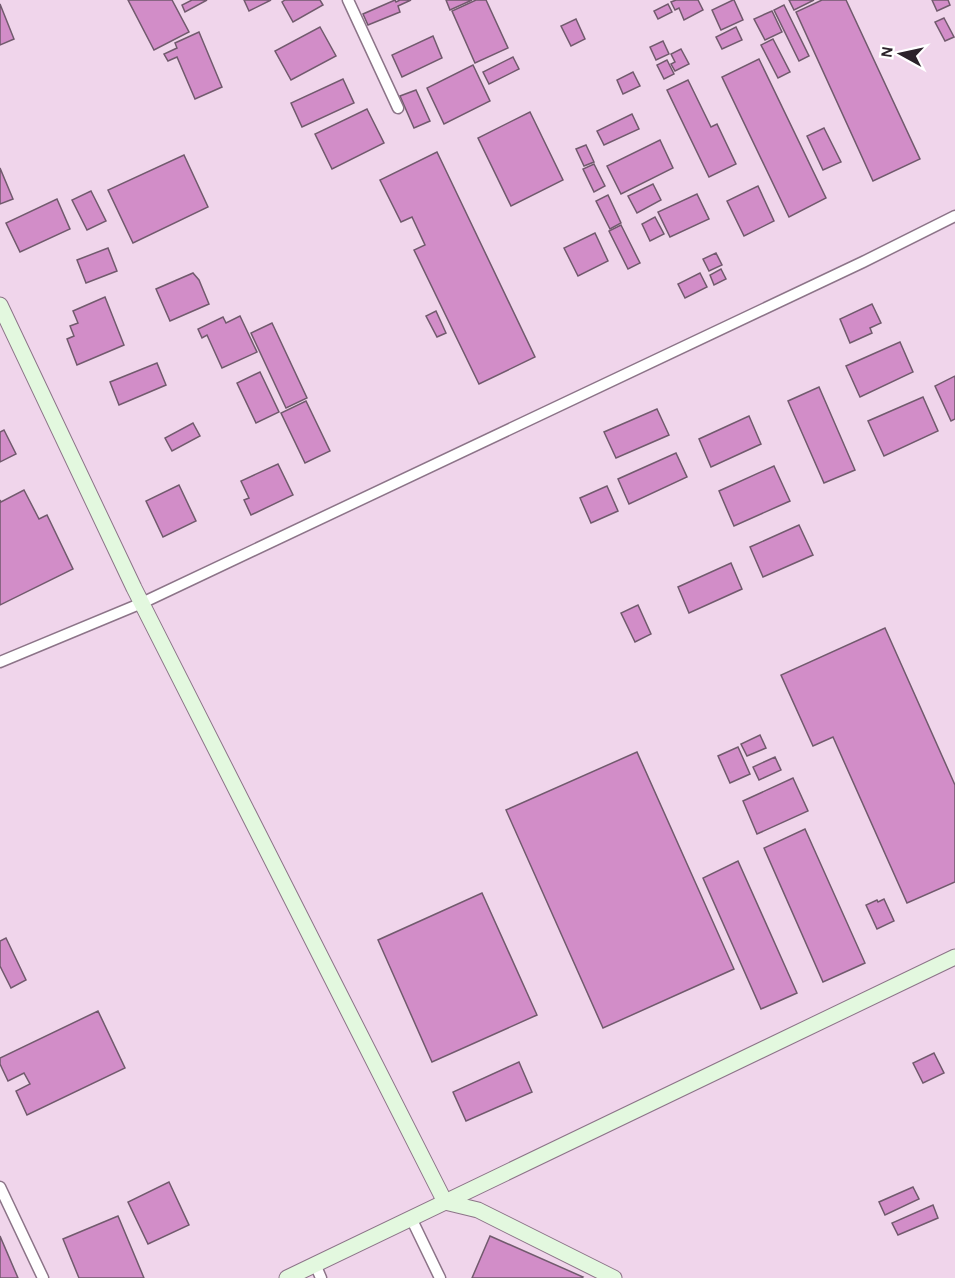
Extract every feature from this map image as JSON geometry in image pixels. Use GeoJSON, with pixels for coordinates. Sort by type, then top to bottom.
{"type":"FeatureCollection","features":[{"type":"Feature","properties":{"kind":"main road"},"geometry":{"type":"LineString","coordinates":[[0,305],[142,603],[445,1202],[478,1210],[592,1273],[614,1278]]}},
{"type":"Feature","properties":{"kind":"main road"},"geometry":{"type":"LineString","coordinates":[[287,1278],[318,1271],[411,1218],[955,957]]}},
{"type":"Feature","properties":{"kind":"street"},"geometry":{"type":"LineString","coordinates":[[348,0],[399,108]]}},
{"type":"Feature","properties":{"kind":"street"},"geometry":{"type":"LineString","coordinates":[[0,662],[142,603],[955,216]]}},
{"type":"Feature","properties":{"kind":"street"},"geometry":{"type":"LineString","coordinates":[[0,1187],[43,1278]]}},
{"type":"Feature","properties":{"kind":"street"},"geometry":{"type":"LineString","coordinates":[[411,1218],[436,1277]]}},
{"type":"Feature","properties":{"kind":"building"},"geometry":{"type":"Polygon","coordinates":[[[128,0],[172,0],[189,32],[154,50],[128,0]]]}},
{"type":"Feature","properties":{"kind":"building"},"geometry":{"type":"Polygon","coordinates":[[[192,0],[207,0],[185,12],[182,5],[192,0]]]}},
{"type":"Feature","properties":{"kind":"building"},"geometry":{"type":"Polygon","coordinates":[[[244,0],[271,0],[249,11],[244,0]]]}},
{"type":"Feature","properties":{"kind":"building"},"geometry":{"type":"Polygon","coordinates":[[[285,0],[320,0],[323,5],[293,22],[282,2],[285,0]]]}},
{"type":"Feature","properties":{"kind":"building"},"geometry":{"type":"Polygon","coordinates":[[[395,0],[396,2],[411,0],[398,6],[400,12],[368,25],[363,14],[395,0]]]}},
{"type":"Feature","properties":{"kind":"building"},"geometry":{"type":"Polygon","coordinates":[[[446,0],[472,0],[450,10],[446,0]]]}},
{"type":"Feature","properties":{"kind":"building"},"geometry":{"type":"Polygon","coordinates":[[[476,0],[486,0],[508,48],[475,63],[452,11],[476,0]]]}},
{"type":"Feature","properties":{"kind":"building"},"geometry":{"type":"Polygon","coordinates":[[[698,0],[703,10],[684,20],[679,8],[675,10],[671,2],[698,0]]]}},
{"type":"Feature","properties":{"kind":"building"},"geometry":{"type":"Polygon","coordinates":[[[734,0],[743,20],[721,30],[712,10],[734,0]]]}},
{"type":"Feature","properties":{"kind":"building"},"geometry":{"type":"Polygon","coordinates":[[[789,0],[814,0],[794,10],[789,0]]]}},
{"type":"Feature","properties":{"kind":"building"},"geometry":{"type":"Polygon","coordinates":[[[822,0],[846,0],[920,159],[873,181],[796,12],[822,0]]]}},
{"type":"Feature","properties":{"kind":"building"},"geometry":{"type":"Polygon","coordinates":[[[932,0],[948,0],[950,5],[937,11],[932,0]]]}},
{"type":"Feature","properties":{"kind":"building"},"geometry":{"type":"Polygon","coordinates":[[[0,4],[14,39],[0,45],[0,4]]]}},
{"type":"Feature","properties":{"kind":"building"},"geometry":{"type":"Polygon","coordinates":[[[668,4],[672,12],[658,19],[654,11],[668,4]]]}},
{"type":"Feature","properties":{"kind":"building"},"geometry":{"type":"Polygon","coordinates":[[[784,5],[809,56],[799,61],[774,10],[784,5]]]}},
{"type":"Feature","properties":{"kind":"building"},"geometry":{"type":"Polygon","coordinates":[[[772,11],[782,32],[765,40],[754,19],[772,11]]]}},
{"type":"Feature","properties":{"kind":"building"},"geometry":{"type":"Polygon","coordinates":[[[944,18],[954,37],[945,41],[935,22],[944,18]]]}},
{"type":"Feature","properties":{"kind":"building"},"geometry":{"type":"Polygon","coordinates":[[[576,19],[585,39],[571,46],[561,26],[576,19]]]}},
{"type":"Feature","properties":{"kind":"building"},"geometry":{"type":"Polygon","coordinates":[[[320,27],[336,56],[291,80],[275,51],[320,27]]]}},
{"type":"Feature","properties":{"kind":"building"},"geometry":{"type":"Polygon","coordinates":[[[736,27],[742,40],[722,49],[716,37],[736,27]]]}},
{"type":"Feature","properties":{"kind":"building"},"geometry":{"type":"Polygon","coordinates":[[[199,32],[222,87],[195,99],[177,57],[168,61],[164,54],[177,48],[175,43],[199,32]]]}},
{"type":"Feature","properties":{"kind":"building"},"geometry":{"type":"Polygon","coordinates":[[[433,36],[442,58],[402,77],[392,55],[433,36]]]}},
{"type":"Feature","properties":{"kind":"building"},"geometry":{"type":"Polygon","coordinates":[[[773,39],[790,72],[778,78],[761,45],[773,39]]]}},
{"type":"Feature","properties":{"kind":"building"},"geometry":{"type":"Polygon","coordinates":[[[663,41],[669,54],[656,60],[650,47],[663,41]]]}},
{"type":"Feature","properties":{"kind":"building"},"geometry":{"type":"Polygon","coordinates":[[[681,49],[689,64],[675,71],[671,64],[675,62],[671,54],[681,49]]]}},
{"type":"Feature","properties":{"kind":"building"},"geometry":{"type":"Polygon","coordinates":[[[513,57],[519,69],[489,84],[483,72],[513,57]]]}},
{"type":"Feature","properties":{"kind":"building"},"geometry":{"type":"Polygon","coordinates":[[[759,59],[826,198],[789,217],[722,77],[759,59]]]}},
{"type":"Feature","properties":{"kind":"building"},"geometry":{"type":"Polygon","coordinates":[[[667,60],[674,74],[664,79],[657,65],[667,60]]]}},
{"type":"Feature","properties":{"kind":"building"},"geometry":{"type":"Polygon","coordinates":[[[473,65],[490,101],[444,124],[427,88],[473,65]]]}},
{"type":"Feature","properties":{"kind":"building"},"geometry":{"type":"Polygon","coordinates":[[[633,72],[640,86],[623,94],[617,80],[633,72]]]}},
{"type":"Feature","properties":{"kind":"building"},"geometry":{"type":"Polygon","coordinates":[[[343,79],[354,103],[302,127],[291,103],[343,79]]]}},
{"type":"Feature","properties":{"kind":"building"},"geometry":{"type":"Polygon","coordinates":[[[688,80],[711,127],[717,124],[736,164],[709,177],[667,90],[688,80]]]}},
{"type":"Feature","properties":{"kind":"building"},"geometry":{"type":"Polygon","coordinates":[[[416,90],[430,121],[414,128],[400,96],[416,90]]]}},
{"type":"Feature","properties":{"kind":"building"},"geometry":{"type":"Polygon","coordinates":[[[367,109],[384,143],[332,169],[315,134],[367,109]]]}},
{"type":"Feature","properties":{"kind":"building"},"geometry":{"type":"Polygon","coordinates":[[[530,112],[563,180],[511,206],[478,138],[530,112]]]}},
{"type":"Feature","properties":{"kind":"building"},"geometry":{"type":"Polygon","coordinates":[[[632,114],[639,129],[604,145],[597,131],[632,114]]]}},
{"type":"Feature","properties":{"kind":"building"},"geometry":{"type":"Polygon","coordinates":[[[824,128],[841,162],[823,170],[807,136],[824,128]]]}},
{"type":"Feature","properties":{"kind":"building"},"geometry":{"type":"Polygon","coordinates":[[[660,140],[673,168],[621,194],[607,166],[660,140]]]}},
{"type":"Feature","properties":{"kind":"building"},"geometry":{"type":"Polygon","coordinates":[[[586,145],[594,162],[584,166],[576,149],[586,145]]]}},
{"type":"Feature","properties":{"kind":"building"},"geometry":{"type":"Polygon","coordinates":[[[437,152],[535,357],[479,384],[414,250],[425,245],[412,217],[401,222],[380,180],[437,152]]]}},
{"type":"Feature","properties":{"kind":"building"},"geometry":{"type":"Polygon","coordinates":[[[184,155],[208,207],[133,243],[108,190],[184,155]]]}},
{"type":"Feature","properties":{"kind":"building"},"geometry":{"type":"Polygon","coordinates":[[[594,164],[605,186],[594,192],[583,169],[594,164]]]}},
{"type":"Feature","properties":{"kind":"building"},"geometry":{"type":"Polygon","coordinates":[[[0,168],[13,199],[0,204],[0,168]]]}},
{"type":"Feature","properties":{"kind":"building"},"geometry":{"type":"Polygon","coordinates":[[[653,184],[661,200],[637,213],[628,196],[653,184]]]}},
{"type":"Feature","properties":{"kind":"building"},"geometry":{"type":"Polygon","coordinates":[[[758,186],[774,221],[744,236],[727,201],[758,186]]]}},
{"type":"Feature","properties":{"kind":"building"},"geometry":{"type":"Polygon","coordinates":[[[91,191],[106,221],[87,230],[72,200],[91,191]]]}},
{"type":"Feature","properties":{"kind":"building"},"geometry":{"type":"Polygon","coordinates":[[[697,194],[709,219],[670,237],[658,212],[697,194]]]}},
{"type":"Feature","properties":{"kind":"building"},"geometry":{"type":"Polygon","coordinates":[[[608,195],[621,223],[610,229],[596,201],[608,195]]]}},
{"type":"Feature","properties":{"kind":"building"},"geometry":{"type":"Polygon","coordinates":[[[57,199],[70,229],[20,252],[6,223],[57,199]]]}},
{"type":"Feature","properties":{"kind":"building"},"geometry":{"type":"Polygon","coordinates":[[[655,217],[664,234],[650,241],[642,224],[655,217]]]}},
{"type":"Feature","properties":{"kind":"building"},"geometry":{"type":"Polygon","coordinates":[[[621,225],[640,263],[628,269],[609,231],[621,225]]]}},
{"type":"Feature","properties":{"kind":"building"},"geometry":{"type":"Polygon","coordinates":[[[595,233],[608,261],[578,276],[564,248],[595,233]]]}},
{"type":"Feature","properties":{"kind":"building"},"geometry":{"type":"Polygon","coordinates":[[[108,248],[117,271],[86,283],[77,260],[108,248]]]}},
{"type":"Feature","properties":{"kind":"building"},"geometry":{"type":"Polygon","coordinates":[[[716,253],[722,265],[709,271],[703,259],[716,253]]]}},
{"type":"Feature","properties":{"kind":"building"},"geometry":{"type":"Polygon","coordinates":[[[721,269],[726,279],[714,285],[710,275],[721,269]]]}},
{"type":"Feature","properties":{"kind":"building"},"geometry":{"type":"Polygon","coordinates":[[[193,273],[199,280],[209,304],[170,321],[156,289],[193,273]]]}},
{"type":"Feature","properties":{"kind":"building"},"geometry":{"type":"Polygon","coordinates":[[[700,273],[707,287],[685,298],[678,284],[700,273]]]}},
{"type":"Feature","properties":{"kind":"building"},"geometry":{"type":"Polygon","coordinates":[[[105,297],[124,345],[77,365],[67,339],[74,336],[70,326],[78,323],[73,311],[105,297]]]}},
{"type":"Feature","properties":{"kind":"building"},"geometry":{"type":"Polygon","coordinates":[[[872,304],[881,323],[870,328],[872,333],[850,343],[840,319],[872,304]]]}},
{"type":"Feature","properties":{"kind":"building"},"geometry":{"type":"Polygon","coordinates":[[[436,311],[446,333],[437,337],[426,316],[436,311]]]}},
{"type":"Feature","properties":{"kind":"building"},"geometry":{"type":"Polygon","coordinates":[[[240,316],[257,352],[222,368],[207,335],[202,338],[198,329],[223,317],[226,323],[240,316]]]}},
{"type":"Feature","properties":{"kind":"building"},"geometry":{"type":"Polygon","coordinates":[[[272,323],[307,398],[286,408],[251,333],[272,323]]]}},
{"type":"Feature","properties":{"kind":"building"},"geometry":{"type":"Polygon","coordinates":[[[900,342],[913,372],[860,397],[846,366],[900,342]]]}},
{"type":"Feature","properties":{"kind":"building"},"geometry":{"type":"Polygon","coordinates":[[[157,363],[166,385],[119,405],[110,382],[157,363]]]}},
{"type":"Feature","properties":{"kind":"building"},"geometry":{"type":"Polygon","coordinates":[[[260,372],[279,412],[256,423],[237,383],[260,372]]]}},
{"type":"Feature","properties":{"kind":"building"},"geometry":{"type":"Polygon","coordinates":[[[955,376],[955,419],[951,421],[935,386],[955,376]]]}},
{"type":"Feature","properties":{"kind":"building"},"geometry":{"type":"Polygon","coordinates":[[[819,387],[855,470],[824,483],[788,401],[819,387]]]}},
{"type":"Feature","properties":{"kind":"building"},"geometry":{"type":"Polygon","coordinates":[[[923,397],[938,431],[884,456],[868,421],[923,397]]]}},
{"type":"Feature","properties":{"kind":"building"},"geometry":{"type":"Polygon","coordinates":[[[306,401],[330,451],[305,463],[281,413],[306,401]]]}},
{"type":"Feature","properties":{"kind":"building"},"geometry":{"type":"Polygon","coordinates":[[[657,409],[669,435],[616,458],[604,432],[657,409]]]}},
{"type":"Feature","properties":{"kind":"building"},"geometry":{"type":"Polygon","coordinates":[[[749,416],[761,444],[711,467],[699,439],[749,416]]]}},
{"type":"Feature","properties":{"kind":"building"},"geometry":{"type":"Polygon","coordinates":[[[193,423],[200,436],[172,451],[165,438],[193,423]]]}},
{"type":"Feature","properties":{"kind":"building"},"geometry":{"type":"Polygon","coordinates":[[[4,430],[16,454],[0,462],[0,432],[4,430]]]}},
{"type":"Feature","properties":{"kind":"building"},"geometry":{"type":"Polygon","coordinates":[[[676,453],[687,477],[629,504],[618,479],[676,453]]]}},
{"type":"Feature","properties":{"kind":"building"},"geometry":{"type":"Polygon","coordinates":[[[278,464],[293,495],[251,515],[244,500],[249,498],[241,481],[278,464]]]}},
{"type":"Feature","properties":{"kind":"building"},"geometry":{"type":"Polygon","coordinates":[[[774,466],[790,501],[734,526],[719,491],[774,466]]]}},
{"type":"Feature","properties":{"kind":"building"},"geometry":{"type":"Polygon","coordinates":[[[179,485],[196,521],[163,537],[146,501],[179,485]]]}},
{"type":"Feature","properties":{"kind":"building"},"geometry":{"type":"Polygon","coordinates":[[[607,486],[618,511],[591,523],[580,498],[607,486]]]}},
{"type":"Feature","properties":{"kind":"building"},"geometry":{"type":"Polygon","coordinates":[[[24,490],[39,519],[47,515],[73,569],[0,605],[0,500],[1,502],[24,490]]]}},
{"type":"Feature","properties":{"kind":"building"},"geometry":{"type":"Polygon","coordinates":[[[799,525],[813,555],[763,577],[750,547],[799,525]]]}},
{"type":"Feature","properties":{"kind":"building"},"geometry":{"type":"Polygon","coordinates":[[[731,563],[742,589],[689,613],[678,587],[731,563]]]}},
{"type":"Feature","properties":{"kind":"building"},"geometry":{"type":"Polygon","coordinates":[[[638,605],[651,634],[635,642],[621,613],[638,605]]]}},
{"type":"Feature","properties":{"kind":"building"},"geometry":{"type":"Polygon","coordinates":[[[885,628],[955,785],[955,882],[907,903],[833,737],[813,746],[781,675],[885,628]]]}},
{"type":"Feature","properties":{"kind":"building"},"geometry":{"type":"Polygon","coordinates":[[[760,735],[766,748],[747,756],[741,744],[760,735]]]}},
{"type":"Feature","properties":{"kind":"building"},"geometry":{"type":"Polygon","coordinates":[[[738,747],[750,774],[730,783],[718,756],[738,747]]]}},
{"type":"Feature","properties":{"kind":"building"},"geometry":{"type":"Polygon","coordinates":[[[637,752],[734,969],[603,1028],[506,810],[637,752]]]}},
{"type":"Feature","properties":{"kind":"building"},"geometry":{"type":"Polygon","coordinates":[[[775,757],[781,770],[759,780],[753,767],[775,757]]]}},
{"type":"Feature","properties":{"kind":"building"},"geometry":{"type":"Polygon","coordinates":[[[793,778],[808,811],[757,834],[743,801],[793,778]]]}},
{"type":"Feature","properties":{"kind":"building"},"geometry":{"type":"Polygon","coordinates":[[[805,829],[865,963],[823,982],[764,848],[805,829]]]}},
{"type":"Feature","properties":{"kind":"building"},"geometry":{"type":"Polygon","coordinates":[[[738,861],[797,993],[761,1009],[703,878],[738,861]]]}},
{"type":"Feature","properties":{"kind":"building"},"geometry":{"type":"Polygon","coordinates":[[[482,893],[537,1015],[432,1062],[378,940],[482,893]]]}},
{"type":"Feature","properties":{"kind":"building"},"geometry":{"type":"Polygon","coordinates":[[[884,899],[894,921],[877,929],[866,905],[884,899]]]}},
{"type":"Feature","properties":{"kind":"building"},"geometry":{"type":"Polygon","coordinates":[[[6,938],[26,980],[11,988],[0,966],[0,941],[6,938]]]}},
{"type":"Feature","properties":{"kind":"building"},"geometry":{"type":"Polygon","coordinates":[[[98,1011],[125,1068],[27,1115],[16,1091],[30,1084],[24,1073],[8,1081],[0,1064],[0,1058],[98,1011]]]}},
{"type":"Feature","properties":{"kind":"building"},"geometry":{"type":"Polygon","coordinates":[[[934,1053],[944,1073],[923,1083],[913,1063],[934,1053]]]}},
{"type":"Feature","properties":{"kind":"building"},"geometry":{"type":"Polygon","coordinates":[[[519,1062],[532,1092],[466,1121],[453,1092],[519,1062]]]}},
{"type":"Feature","properties":{"kind":"building"},"geometry":{"type":"Polygon","coordinates":[[[169,1182],[189,1225],[148,1244],[128,1202],[169,1182]]]}},
{"type":"Feature","properties":{"kind":"building"},"geometry":{"type":"Polygon","coordinates":[[[913,1187],[919,1199],[885,1215],[879,1202],[913,1187]]]}},
{"type":"Feature","properties":{"kind":"building"},"geometry":{"type":"Polygon","coordinates":[[[933,1205],[938,1218],[898,1235],[892,1223],[933,1205]]]}},
{"type":"Feature","properties":{"kind":"building"},"geometry":{"type":"Polygon","coordinates":[[[118,1216],[144,1278],[79,1278],[63,1239],[118,1216]]]}},
{"type":"Feature","properties":{"kind":"building"},"geometry":{"type":"Polygon","coordinates":[[[0,1236],[18,1278],[0,1278],[0,1236]]]}},
{"type":"Feature","properties":{"kind":"building"},"geometry":{"type":"Polygon","coordinates":[[[490,1236],[583,1277],[472,1278],[490,1236]]]}}]}
